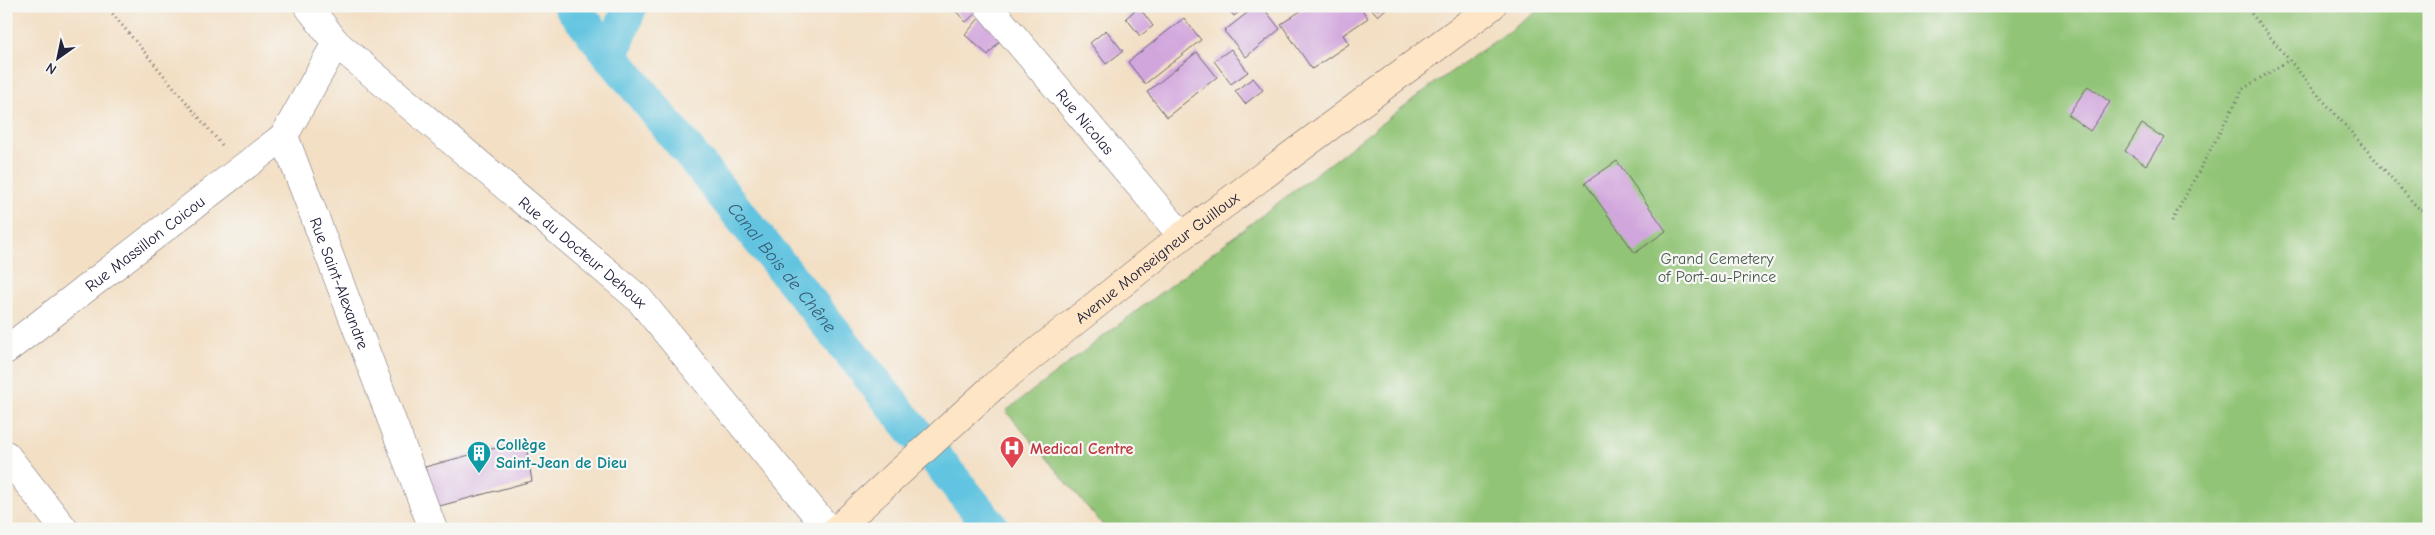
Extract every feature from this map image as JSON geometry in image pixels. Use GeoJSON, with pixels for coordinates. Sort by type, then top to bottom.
{"type":"FeatureCollection","features":[{"type":"Feature","properties":{"kind":"street","name":"Rue du Docteur Dehoux"},"geometry":{"type":"LineString","coordinates":[[308,6],[336,43],[639,299],[828,529]]}},
{"type":"Feature","properties":{"kind":"street","name":"Rue Nicolas"},"geometry":{"type":"LineString","coordinates":[[988,6],[1182,236]]}},
{"type":"Feature","properties":{"kind":"street","name":"Avenue Monseigneur Guilloux"},"geometry":{"type":"LineString","coordinates":[[837,529],[994,386],[1182,236],[1492,6]]}},
{"type":"Feature","properties":{"kind":"street"},"geometry":{"type":"LineString","coordinates":[[284,136],[336,43]]}},
{"type":"Feature","properties":{"kind":"street","name":"Rue Massillon Coicou"},"geometry":{"type":"LineString","coordinates":[[6,350],[245,164],[284,136]]}},
{"type":"Feature","properties":{"kind":"street","name":"Rue Saint-Alexandre"},"geometry":{"type":"LineString","coordinates":[[284,136],[433,529]]}},
{"type":"Feature","properties":{"kind":"street"},"geometry":{"type":"LineString","coordinates":[[6,455],[64,529]]}},
{"type":"Feature","properties":{"kind":"path"},"geometry":{"type":"LineString","coordinates":[[106,6],[228,153],[245,164]]}},
{"type":"Feature","properties":{"kind":"path"},"geometry":{"type":"LineString","coordinates":[[2245,6],[2289,60],[2416,206],[2429,214]]}},
{"type":"Feature","properties":{"kind":"path"},"geometry":{"type":"LineString","coordinates":[[2172,221],[2244,89],[2289,60]]}},
{"type":"Feature","properties":{"kind":"green space","name":"Grand Cemetery of Port-au-Prince"},"geometry":{"type":"Polygon","coordinates":[[[1545,6],[2429,6],[2429,529],[1106,529],[1006,411],[1428,88],[1545,6]]]}},
{"type":"Feature","properties":{"kind":"building"},"geometry":{"type":"Polygon","coordinates":[[[951,6],[972,6],[977,12],[966,22],[951,6]]]}},
{"type":"Feature","properties":{"kind":"building"},"geometry":{"type":"Polygon","coordinates":[[[1226,6],[1246,6],[1234,16],[1226,6]]]}},
{"type":"Feature","properties":{"kind":"building"},"geometry":{"type":"Polygon","coordinates":[[[1256,6],[1262,6],[1280,29],[1246,57],[1224,31],[1256,6]]]}},
{"type":"Feature","properties":{"kind":"building"},"geometry":{"type":"Polygon","coordinates":[[[1308,6],[1359,6],[1368,18],[1343,35],[1349,44],[1312,69],[1281,24],[1308,6]]]}},
{"type":"Feature","properties":{"kind":"building"},"geometry":{"type":"Polygon","coordinates":[[[1369,6],[1389,6],[1378,16],[1369,6]]]}},
{"type":"Feature","properties":{"kind":"building"},"geometry":{"type":"Polygon","coordinates":[[[1139,7],[1153,26],[1140,36],[1126,18],[1139,7]]]}},
{"type":"Feature","properties":{"kind":"building"},"geometry":{"type":"Polygon","coordinates":[[[980,17],[1003,37],[988,55],[965,35],[980,17]]]}},
{"type":"Feature","properties":{"kind":"building"},"geometry":{"type":"Polygon","coordinates":[[[1184,18],[1201,40],[1145,84],[1128,62],[1184,18]]]}},
{"type":"Feature","properties":{"kind":"building"},"geometry":{"type":"Polygon","coordinates":[[[1106,30],[1123,51],[1106,64],[1090,43],[1106,30]]]}},
{"type":"Feature","properties":{"kind":"building"},"geometry":{"type":"Polygon","coordinates":[[[1231,49],[1248,72],[1231,84],[1214,61],[1231,49]]]}},
{"type":"Feature","properties":{"kind":"building"},"geometry":{"type":"Polygon","coordinates":[[[1197,52],[1217,77],[1167,117],[1147,92],[1197,52]]]}},
{"type":"Feature","properties":{"kind":"building"},"geometry":{"type":"Polygon","coordinates":[[[1253,78],[1263,90],[1245,104],[1235,91],[1253,78]]]}},
{"type":"Feature","properties":{"kind":"building"},"geometry":{"type":"Polygon","coordinates":[[[2088,86],[2110,102],[2090,131],[2068,115],[2088,86]]]}},
{"type":"Feature","properties":{"kind":"building"},"geometry":{"type":"Polygon","coordinates":[[[2142,124],[2164,138],[2146,165],[2125,151],[2142,124]]]}},
{"type":"Feature","properties":{"kind":"building"},"geometry":{"type":"Polygon","coordinates":[[[1617,161],[1666,231],[1635,253],[1585,183],[1617,161]]]}},
{"type":"Feature","properties":{"kind":"building","name":"Collège Saint-Jean de Dieu"},"geometry":{"type":"Polygon","coordinates":[[[525,440],[532,481],[436,507],[425,467],[525,440]]]}},
{"type":"Feature","properties":{"kind":"waterway","name":"Canal Bois de Chêne"},"geometry":{"type":"LineString","coordinates":[[571,6],[993,529]]}},
{"type":"Feature","properties":{"kind":"waterway"},"geometry":{"type":"LineString","coordinates":[[611,57],[630,6]]}},
{"type":"Feature","properties":{"kind":"place","name":"Medical Centre"},"geometry":{"type":"Point","coordinates":[1012,469]}},
{"type":"Feature","properties":{"kind":"place","name":"Collège Saint-Jean de Dieu"},"geometry":{"type":"Point","coordinates":[479,474]}}]}
